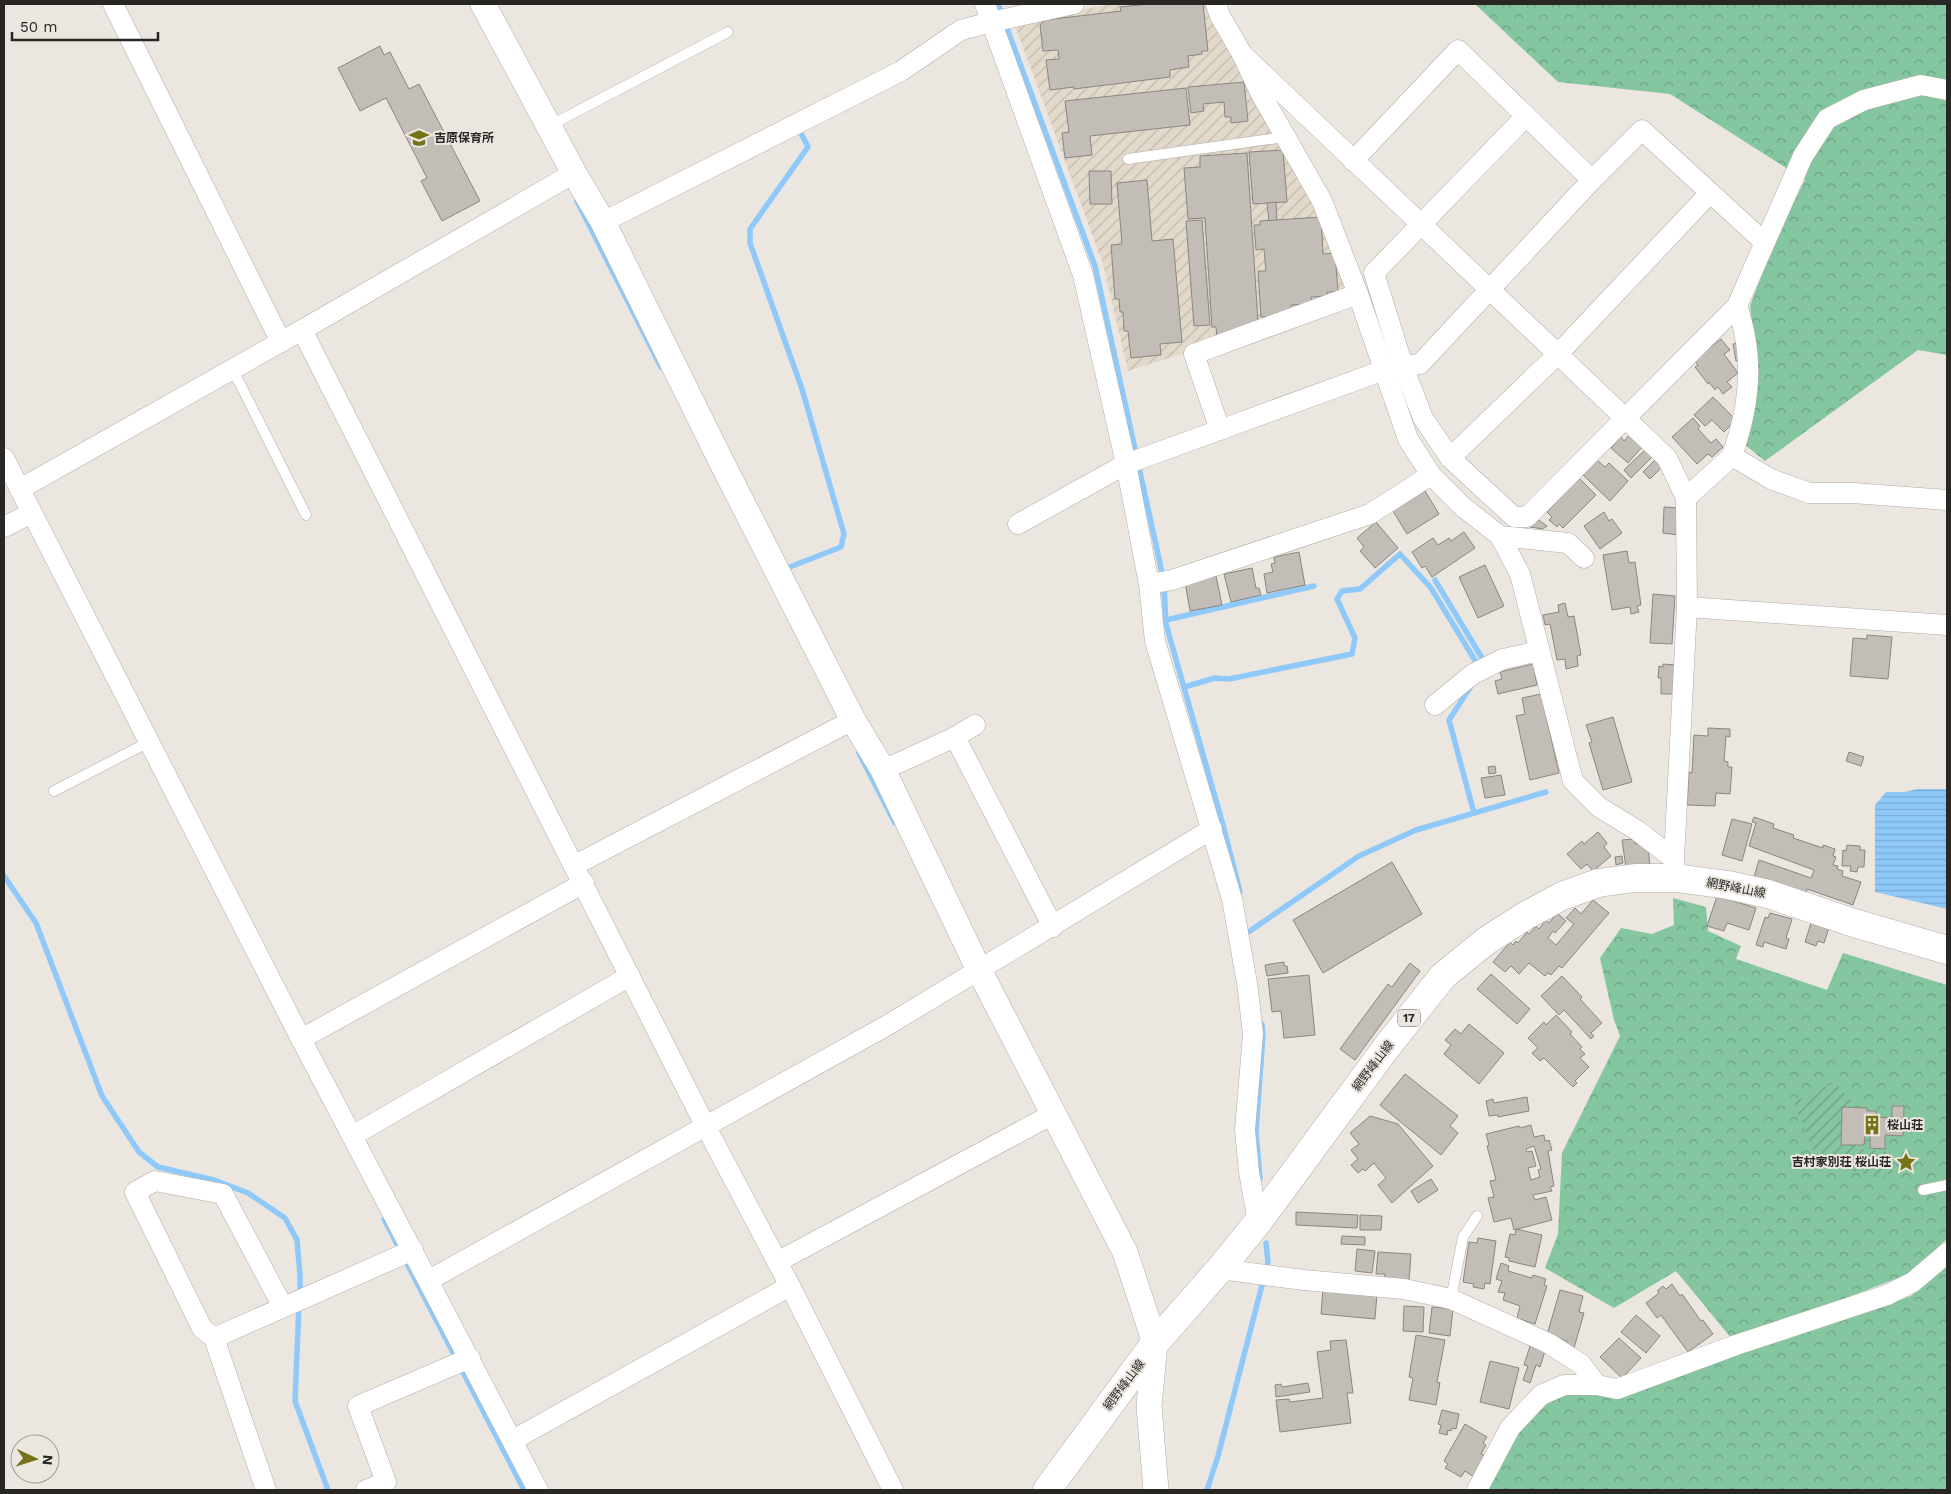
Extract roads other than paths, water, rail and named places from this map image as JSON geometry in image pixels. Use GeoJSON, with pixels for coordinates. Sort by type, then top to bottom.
{"type":"FeatureCollection","features":[{"type":"Feature","properties":{"kind":"main road","name":"網野峰山線"},"geometry":{"type":"LineString","coordinates":[[1047,1490],[1155,1343],[1220,1269],[1258,1222],[1386,1048],[1443,976],[1486,940],[1562,896],[1598,883],[1635,878],[1675,869],[1728,885],[1768,894],[1854,923],[1947,950]]}},
{"type":"Feature","properties":{"kind":"street"},"geometry":{"type":"LineString","coordinates":[[112,4],[281,342]]}},
{"type":"Feature","properties":{"kind":"street"},"geometry":{"type":"LineString","coordinates":[[483,4],[603,222],[722,463],[853,720],[883,770],[979,970],[1126,1252],[1155,1343],[1149,1406],[1156,1490]]}},
{"type":"Feature","properties":{"kind":"street"},"geometry":{"type":"LineString","coordinates":[[603,222],[901,71],[988,13],[1074,4]]}},
{"type":"Feature","properties":{"kind":"street"},"geometry":{"type":"LineString","coordinates":[[1216,4],[1220,16],[1242,54],[1261,94],[1322,201],[1358,294],[1393,368],[1450,458],[1514,517],[1527,517],[1737,306],[1804,156],[1827,119],[1864,100],[1921,85],[1947,90]]}},
{"type":"Feature","properties":{"kind":"street"},"geometry":{"type":"LineString","coordinates":[[988,13],[1083,275],[1126,464],[1149,584],[1155,641],[1232,899],[1247,984],[1253,1034],[1246,1130],[1249,1172],[1258,1222]]}},
{"type":"Feature","properties":{"kind":"street"},"geometry":{"type":"LineString","coordinates":[[1353,161],[1458,50],[1592,180]]}},
{"type":"Feature","properties":{"kind":"street"},"geometry":{"type":"LineString","coordinates":[[1242,54],[1667,458],[1686,498],[1686,607],[1675,869]]}},
{"type":"Feature","properties":{"kind":"street"},"geometry":{"type":"LineString","coordinates":[[1526,116],[1374,273],[1408,439],[1431,475],[1463,507],[1500,536],[1520,574],[1573,781],[1599,807],[1638,831],[1675,869]]}},
{"type":"Feature","properties":{"kind":"street"},"geometry":{"type":"LineString","coordinates":[[1018,524],[1126,464],[1393,368],[1420,364],[1592,180],[1642,130],[1764,242]]}},
{"type":"Feature","properties":{"kind":"street"},"geometry":{"type":"LineString","coordinates":[[20,489],[233,370],[574,172]]}},
{"type":"Feature","properties":{"kind":"street"},"geometry":{"type":"LineString","coordinates":[[1450,458],[1558,354],[1710,193]]}},
{"type":"Feature","properties":{"kind":"street"},"geometry":{"type":"LineString","coordinates":[[1220,430],[1194,354],[1358,294]]}},
{"type":"Feature","properties":{"kind":"street"},"geometry":{"type":"LineString","coordinates":[[1686,498],[1732,456],[1743,425],[1748,399],[1748,359],[1744,327],[1737,306]]}},
{"type":"Feature","properties":{"kind":"street"},"geometry":{"type":"LineString","coordinates":[[302,330],[575,865],[705,1125],[790,1286],[893,1490]]}},
{"type":"Feature","properties":{"kind":"street"},"geometry":{"type":"LineString","coordinates":[[1732,456],[1771,479],[1809,493],[1853,493],[1947,500]]}},
{"type":"Feature","properties":{"kind":"street"},"geometry":{"type":"LineString","coordinates":[[4,458],[301,1039],[538,1490]]}},
{"type":"Feature","properties":{"kind":"street"},"geometry":{"type":"LineString","coordinates":[[1149,584],[1172,580],[1370,514],[1431,475]]}},
{"type":"Feature","properties":{"kind":"street"},"geometry":{"type":"LineString","coordinates":[[4,527],[32,513]]}},
{"type":"Feature","properties":{"kind":"street"},"geometry":{"type":"LineString","coordinates":[[1500,536],[1568,543],[1584,558]]}},
{"type":"Feature","properties":{"kind":"street"},"geometry":{"type":"LineString","coordinates":[[1686,607],[1947,625]]}},
{"type":"Feature","properties":{"kind":"street"},"geometry":{"type":"LineString","coordinates":[[1435,705],[1473,674],[1503,659],[1539,651]]}},
{"type":"Feature","properties":{"kind":"street"},"geometry":{"type":"LineString","coordinates":[[575,865],[853,720]]}},
{"type":"Feature","properties":{"kind":"street"},"geometry":{"type":"LineString","coordinates":[[883,770],[955,737],[974,725]]}},
{"type":"Feature","properties":{"kind":"street"},"geometry":{"type":"LineString","coordinates":[[955,737],[1053,926]]}},
{"type":"Feature","properties":{"kind":"street"},"geometry":{"type":"LineString","coordinates":[[428,1280],[886,1026],[1212,829]]}},
{"type":"Feature","properties":{"kind":"street"},"geometry":{"type":"LineString","coordinates":[[301,1039],[584,883]]}},
{"type":"Feature","properties":{"kind":"street"},"geometry":{"type":"LineString","coordinates":[[352,1136],[630,976]]}},
{"type":"Feature","properties":{"kind":"street"},"geometry":{"type":"LineString","coordinates":[[777,1262],[1053,1114]]}},
{"type":"Feature","properties":{"kind":"street"},"geometry":{"type":"LineString","coordinates":[[266,1490],[214,1338],[202,1328],[135,1192],[155,1181],[223,1194],[283,1307]]}},
{"type":"Feature","properties":{"kind":"street"},"geometry":{"type":"LineString","coordinates":[[214,1338],[413,1250]]}},
{"type":"Feature","properties":{"kind":"street"},"geometry":{"type":"LineString","coordinates":[[1477,1490],[1510,1428],[1541,1395],[1564,1385],[1597,1385],[1616,1389],[1736,1345],[1887,1295],[1913,1282],[1947,1253]]}},
{"type":"Feature","properties":{"kind":"street"},"geometry":{"type":"LineString","coordinates":[[1220,1269],[1304,1280],[1404,1289],[1451,1299],[1548,1343],[1581,1364],[1597,1385]]}},
{"type":"Feature","properties":{"kind":"street"},"geometry":{"type":"LineString","coordinates":[[513,1440],[790,1286]]}},
{"type":"Feature","properties":{"kind":"street"},"geometry":{"type":"LineString","coordinates":[[366,1490],[386,1482],[358,1406],[470,1358]]}},
{"type":"Feature","properties":{"kind":"lane"},"geometry":{"type":"LineString","coordinates":[[549,126],[728,32]]}},
{"type":"Feature","properties":{"kind":"lane"},"geometry":{"type":"LineString","coordinates":[[1128,159],[1285,137]]}},
{"type":"Feature","properties":{"kind":"lane"},"geometry":{"type":"LineString","coordinates":[[233,370],[306,515]]}},
{"type":"Feature","properties":{"kind":"lane"},"geometry":{"type":"LineString","coordinates":[[54,791],[149,742]]}},
{"type":"Feature","properties":{"kind":"lane"},"geometry":{"type":"LineString","coordinates":[[1923,1190],[1947,1185]]}},
{"type":"Feature","properties":{"kind":"lane"},"geometry":{"type":"LineString","coordinates":[[1451,1299],[1463,1237],[1477,1216]]}},
{"type":"Feature","properties":{"kind":"water"},"geometry":{"type":"Polygon","coordinates":[[[1918,789],[1947,789],[1947,909],[1875,892],[1875,805],[1886,792],[1904,792],[1918,789]]]}},
{"type":"Feature","properties":{"kind":"waterway"},"geometry":{"type":"LineString","coordinates":[[998,4],[1095,266],[1163,577]]}},
{"type":"Feature","properties":{"kind":"waterway"},"geometry":{"type":"LineString","coordinates":[[782,570],[841,547],[844,534],[802,389],[750,243],[750,229],[808,147],[801,133]]}},
{"type":"Feature","properties":{"kind":"waterway"},"geometry":{"type":"LineString","coordinates":[[577,201],[661,367]]}},
{"type":"Feature","properties":{"kind":"waterway"},"geometry":{"type":"LineString","coordinates":[[1184,687],[1215,678],[1229,679],[1352,654],[1355,638],[1337,599],[1342,591],[1360,589],[1400,554],[1431,588],[1476,662]]}},
{"type":"Feature","properties":{"kind":"waterway"},"geometry":{"type":"LineString","coordinates":[[1435,580],[1482,658]]}},
{"type":"Feature","properties":{"kind":"waterway"},"geometry":{"type":"LineString","coordinates":[[1164,586],[1166,624],[1240,892]]}},
{"type":"Feature","properties":{"kind":"waterway"},"geometry":{"type":"LineString","coordinates":[[1166,620],[1314,586]]}},
{"type":"Feature","properties":{"kind":"waterway"},"geometry":{"type":"LineString","coordinates":[[1471,686],[1449,720],[1474,813]]}},
{"type":"Feature","properties":{"kind":"waterway"},"geometry":{"type":"LineString","coordinates":[[859,753],[895,823]]}},
{"type":"Feature","properties":{"kind":"waterway"},"geometry":{"type":"LineString","coordinates":[[1247,933],[1359,856],[1416,830],[1546,792]]}},
{"type":"Feature","properties":{"kind":"waterway"},"geometry":{"type":"LineString","coordinates":[[4,876],[36,923],[102,1096],[139,1152],[158,1167],[214,1180],[248,1193],[285,1218],[297,1240],[300,1295]]}},
{"type":"Feature","properties":{"kind":"waterway"},"geometry":{"type":"LineString","coordinates":[[1260,1179],[1256,1131],[1263,1035],[1262,1024]]}},
{"type":"Feature","properties":{"kind":"waterway"},"geometry":{"type":"LineString","coordinates":[[384,1219],[524,1490]]}},
{"type":"Feature","properties":{"kind":"waterway"},"geometry":{"type":"LineString","coordinates":[[1207,1490],[1218,1456],[1268,1262],[1266,1243]]}},
{"type":"Feature","properties":{"kind":"waterway"},"geometry":{"type":"LineString","coordinates":[[299,1305],[295,1401],[328,1490]]}},
{"type":"Feature","properties":{"kind":"place","name":"吉原保育所"},"geometry":{"type":"Point","coordinates":[419,138]}},
{"type":"Feature","properties":{"kind":"place","name":"桜山荘"},"geometry":{"type":"Point","coordinates":[1872,1125]}},
{"type":"Feature","properties":{"kind":"place","name":"吉村家別荘 桜山荘"},"geometry":{"type":"Point","coordinates":[1906,1162]}}]}
